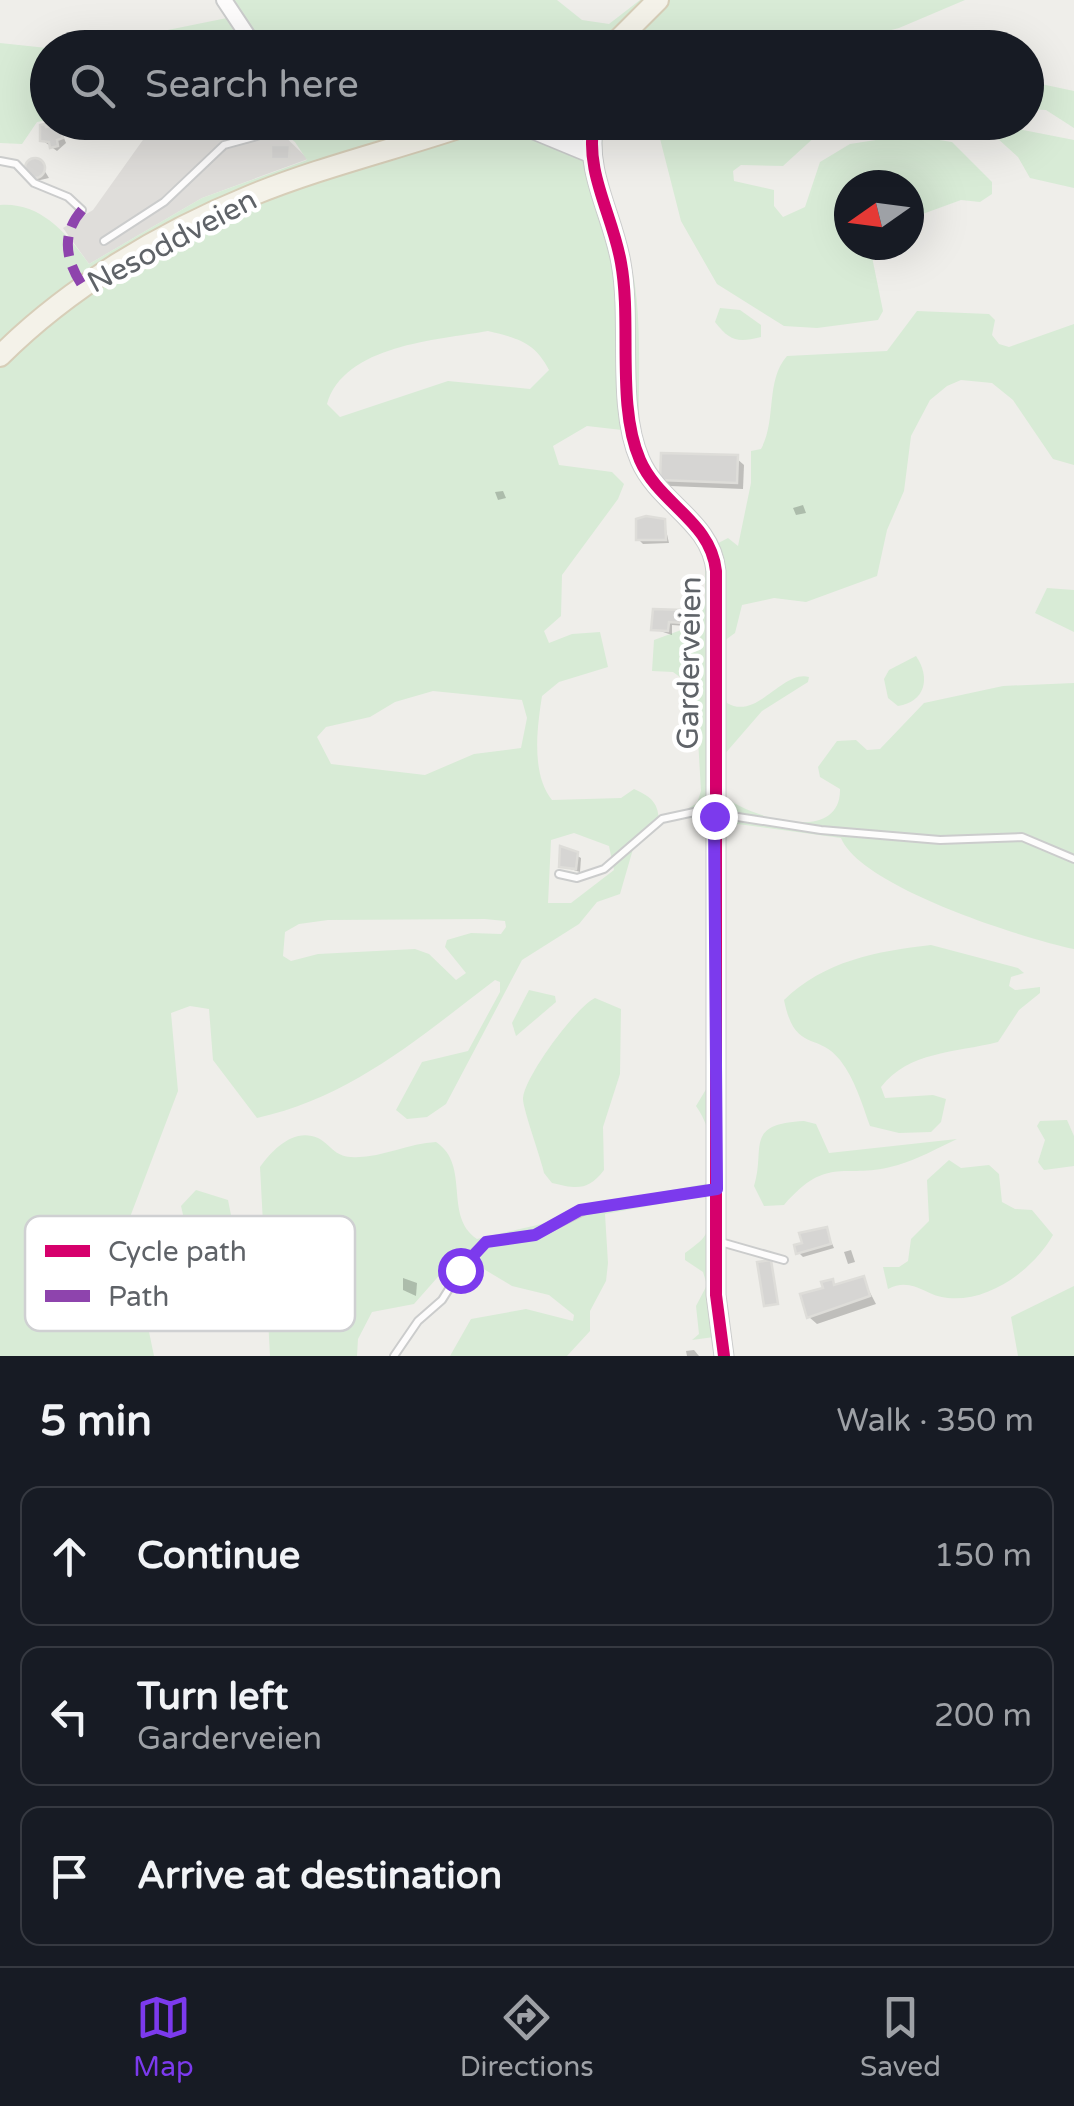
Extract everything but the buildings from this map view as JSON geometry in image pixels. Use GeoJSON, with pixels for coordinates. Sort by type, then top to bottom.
{"type":"FeatureCollection","features":[{"type":"Feature","properties":{"kind":"main road"},"geometry":{"type":"LineString","coordinates":[[628,30],[658,0]]}},
{"type":"Feature","properties":{"kind":"main road","name":"Nesoddveien"},"geometry":{"type":"LineString","coordinates":[[0,356],[62,302],[211,214],[403,140]]}},
{"type":"Feature","properties":{"kind":"street"},"geometry":{"type":"LineString","coordinates":[[224,0],[244,30]]}},
{"type":"Feature","properties":{"kind":"street"},"geometry":{"type":"LineString","coordinates":[[559,140],[590,153]]}},
{"type":"Feature","properties":{"kind":"street","name":"Garderveien"},"geometry":{"type":"LineString","coordinates":[[592,140],[590,153],[621,264],[630,412],[639,458],[656,484],[707,539],[715,559],[716,1295],[724,1356]]}},
{"type":"Feature","properties":{"kind":"lane"},"geometry":{"type":"LineString","coordinates":[[104,241],[164,202],[224,146],[244,140]]}},
{"type":"Feature","properties":{"kind":"lane"},"geometry":{"type":"LineString","coordinates":[[0,161],[16,164],[34,184],[68,197],[82,210]]}},
{"type":"Feature","properties":{"kind":"lane"},"geometry":{"type":"LineString","coordinates":[[559,874],[577,878],[604,869],[649,828],[675,814],[940,840],[1014,836],[1050,846],[1074,859]]}},
{"type":"Feature","properties":{"kind":"lane"},"geometry":{"type":"LineString","coordinates":[[394,1356],[416,1324],[442,1300],[468,1258],[486,1242],[535,1235],[587,1209],[717,1189]]}},
{"type":"Feature","properties":{"kind":"lane"},"geometry":{"type":"LineString","coordinates":[[716,1240],[784,1260]]}},
{"type":"Feature","properties":{"kind":"shaded area"},"geometry":{"type":"Polygon","coordinates":[[[143,140],[288,140],[308,159],[202,198],[89,264],[63,228],[93,210],[143,140]]]}},
{"type":"Feature","properties":{"kind":"green space"},"geometry":{"type":"Polygon","coordinates":[[[221,0],[557,0],[582,20],[609,24],[640,0],[965,0],[891,30],[168,30],[227,18],[221,0]]]}},
{"type":"Feature","properties":{"kind":"green space"},"geometry":{"type":"Polygon","coordinates":[[[0,43],[30,46],[30,132],[22,144],[0,143],[0,43]]]}},
{"type":"Feature","properties":{"kind":"green space"},"geometry":{"type":"Polygon","coordinates":[[[1044,85],[1074,91],[1074,128],[1046,110],[1044,85]]]}},
{"type":"Feature","properties":{"kind":"green space"},"geometry":{"type":"Polygon","coordinates":[[[1044,134],[1074,140],[1074,188],[1030,178],[1018,157],[999,140],[1044,140],[1044,134]]]}},
{"type":"Feature","properties":{"kind":"green space"},"geometry":{"type":"Polygon","coordinates":[[[292,140],[602,140],[607,182],[634,279],[639,336],[639,433],[643,443],[626,447],[622,430],[587,426],[553,446],[559,465],[612,472],[624,484],[618,499],[562,575],[561,616],[544,631],[549,643],[572,634],[600,632],[608,667],[559,682],[542,696],[538,764],[552,800],[621,798],[634,789],[653,802],[659,824],[633,849],[620,894],[597,902],[579,924],[522,960],[446,1104],[427,1117],[407,1119],[396,1110],[422,1062],[468,1051],[500,992],[500,982],[495,980],[412,1043],[354,1080],[324,1096],[257,1118],[213,1060],[209,1009],[190,1006],[171,1013],[178,1091],[130,1216],[25,1216],[25,1331],[149,1331],[154,1356],[0,1356],[0,205],[15,205],[40,214],[62,231],[89,264],[202,198],[307,160],[292,140]],[[488,331],[419,342],[372,357],[337,384],[327,404],[340,417],[448,381],[530,389],[549,370],[531,347],[488,331]],[[433,691],[395,702],[370,717],[326,727],[317,737],[331,764],[425,775],[474,754],[521,748],[527,718],[522,700],[433,691]],[[574,833],[551,840],[548,903],[571,903],[614,870],[609,846],[574,833]],[[485,919],[328,920],[299,924],[285,932],[283,956],[291,961],[318,954],[415,949],[429,954],[456,980],[466,973],[445,947],[447,940],[471,933],[501,934],[506,927],[505,921],[485,919]]]}},
{"type":"Feature","properties":{"kind":"green space"},"geometry":{"type":"Polygon","coordinates":[[[660,140],[811,140],[783,166],[741,165],[733,171],[734,181],[774,190],[774,206],[783,217],[805,207],[820,162],[850,144],[876,140],[952,142],[992,182],[992,194],[980,202],[961,200],[924,214],[924,170],[834,170],[834,260],[873,260],[883,311],[878,320],[817,328],[784,326],[717,284],[681,221],[660,140]]]}},
{"type":"Feature","properties":{"kind":"green space"},"geometry":{"type":"Polygon","coordinates":[[[720,308],[740,310],[761,325],[761,337],[730,337],[715,322],[720,308]]]}},
{"type":"Feature","properties":{"kind":"green space"},"geometry":{"type":"Polygon","coordinates":[[[917,311],[989,314],[995,320],[992,335],[999,344],[1009,347],[1074,324],[1074,465],[1053,459],[1013,400],[992,383],[961,380],[930,400],[911,436],[904,491],[887,530],[877,576],[806,602],[774,598],[742,605],[735,633],[724,641],[722,687],[727,703],[749,706],[789,681],[809,677],[808,682],[762,711],[723,756],[722,795],[771,818],[810,822],[826,817],[836,807],[840,789],[820,777],[818,767],[837,741],[856,740],[867,750],[880,749],[924,703],[1003,686],[1074,683],[1074,949],[983,922],[910,892],[855,856],[841,838],[738,824],[721,830],[726,1313],[714,1337],[692,1340],[699,1334],[696,1306],[707,1285],[703,1272],[685,1260],[685,1253],[704,1237],[708,1228],[709,1202],[703,1196],[605,1214],[606,1281],[590,1311],[590,1331],[567,1356],[450,1356],[471,1319],[526,1309],[573,1321],[574,1315],[549,1295],[512,1286],[477,1265],[444,1270],[414,1304],[372,1312],[358,1339],[357,1356],[270,1356],[269,1331],[355,1331],[355,1216],[263,1216],[260,1167],[277,1147],[292,1138],[309,1135],[351,1157],[436,1142],[452,1164],[461,1217],[477,1239],[546,1223],[577,1207],[705,1184],[711,1165],[711,1144],[696,1106],[708,1086],[707,830],[706,818],[693,816],[689,808],[697,803],[701,791],[695,688],[673,672],[652,671],[654,640],[692,626],[705,601],[705,550],[728,538],[738,546],[751,483],[751,451],[761,449],[766,438],[776,377],[787,356],[887,351],[917,311]]]}},
{"type":"Feature","properties":{"kind":"green space"},"geometry":{"type":"Polygon","coordinates":[[[1047,588],[1074,590],[1074,632],[1035,613],[1047,588]]]}},
{"type":"Feature","properties":{"kind":"green space"},"geometry":{"type":"Polygon","coordinates":[[[916,656],[923,673],[923,688],[914,700],[898,706],[888,698],[884,679],[889,670],[916,656]]]}},
{"type":"Feature","properties":{"kind":"green space"},"geometry":{"type":"Polygon","coordinates":[[[931,945],[1018,968],[1024,973],[1011,977],[1009,986],[1015,990],[1040,987],[1040,993],[1019,1010],[998,1042],[919,1060],[892,1075],[881,1087],[885,1098],[933,1095],[946,1099],[941,1122],[931,1132],[899,1133],[870,1126],[845,1067],[831,1051],[800,1035],[784,1000],[816,976],[852,960],[931,945]]]}},
{"type":"Feature","properties":{"kind":"green space"},"geometry":{"type":"Polygon","coordinates":[[[529,990],[555,996],[556,1002],[516,1036],[512,1023],[529,990]]]}},
{"type":"Feature","properties":{"kind":"green space"},"geometry":{"type":"Polygon","coordinates":[[[595,998],[621,1009],[620,1074],[603,1127],[604,1170],[581,1187],[552,1183],[544,1173],[523,1098],[532,1074],[553,1043],[595,998]]]}},
{"type":"Feature","properties":{"kind":"green space"},"geometry":{"type":"Polygon","coordinates":[[[1067,1120],[1074,1136],[1074,1166],[1044,1170],[1038,1162],[1045,1140],[1037,1126],[1040,1121],[1067,1120]]]}},
{"type":"Feature","properties":{"kind":"green space"},"geometry":{"type":"Polygon","coordinates":[[[804,1121],[816,1124],[829,1153],[957,1139],[898,1165],[826,1174],[813,1179],[784,1205],[764,1206],[754,1186],[761,1140],[772,1127],[804,1121]]]}},
{"type":"Feature","properties":{"kind":"green space"},"geometry":{"type":"Polygon","coordinates":[[[949,1160],[961,1168],[989,1165],[999,1174],[1002,1202],[1015,1209],[1032,1210],[1053,1235],[1022,1271],[979,1295],[940,1297],[904,1285],[888,1289],[883,1267],[899,1267],[908,1261],[911,1239],[929,1221],[927,1180],[949,1160]]]}},
{"type":"Feature","properties":{"kind":"green space"},"geometry":{"type":"Polygon","coordinates":[[[196,1190],[228,1200],[231,1216],[183,1216],[181,1206],[196,1190]]]}},
{"type":"Feature","properties":{"kind":"green space"},"geometry":{"type":"Polygon","coordinates":[[[1074,1286],[1074,1356],[1018,1356],[1011,1317],[1074,1286]]]}},
{"type":"Feature","properties":{"kind":"marked path"},"geometry":{"type":"LineString","coordinates":[[82,210],[70,229],[68,249],[84,288]]}},
{"type":"Feature","properties":{"kind":"cycle path"},"geometry":{"type":"LineString","coordinates":[[592,140],[596,176],[621,263],[626,389],[633,438],[649,475],[705,539],[716,571],[716,1295],[724,1356]]}},
{"type":"Feature","properties":{"kind":"route"},"geometry":{"type":"LineString","coordinates":[[460,1270],[486,1242],[535,1235],[580,1210],[717,1189],[714,816]]}}]}
